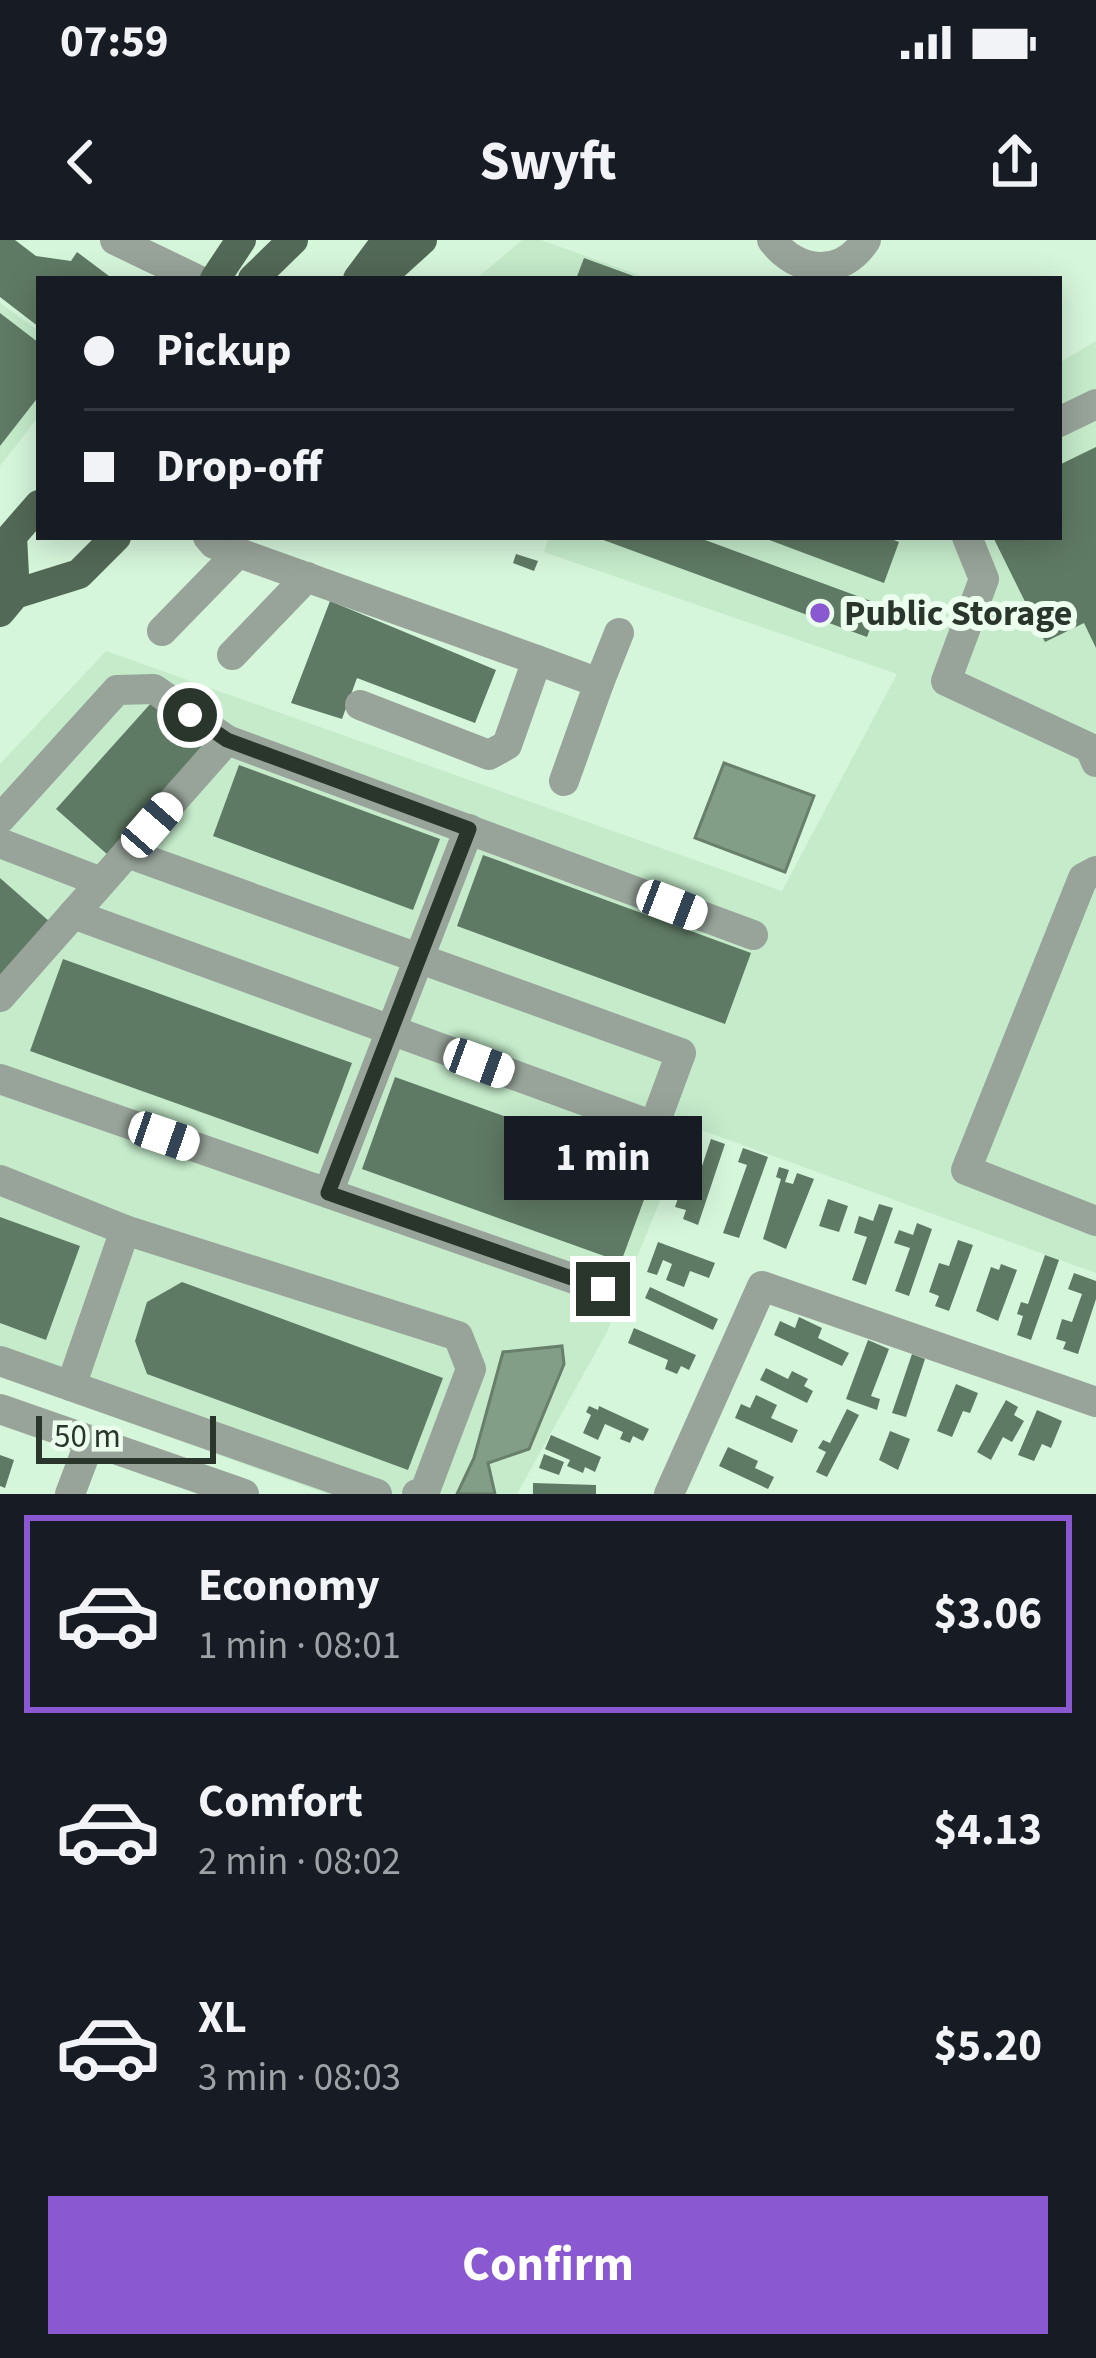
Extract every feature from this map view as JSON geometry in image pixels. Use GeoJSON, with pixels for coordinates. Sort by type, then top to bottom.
{"type":"FeatureCollection","features":[{"type":"Feature","properties":{"kind":"main road"},"geometry":{"type":"LineString","coordinates":[[217,276],[241,240]]}},
{"type":"Feature","properties":{"kind":"main road"},"geometry":{"type":"LineString","coordinates":[[256,276],[293,240]]}},
{"type":"Feature","properties":{"kind":"main road"},"geometry":{"type":"LineString","coordinates":[[360,276],[387,240]]}},
{"type":"Feature","properties":{"kind":"main road"},"geometry":{"type":"LineString","coordinates":[[382,276],[422,240]]}},
{"type":"Feature","properties":{"kind":"main road"},"geometry":{"type":"LineString","coordinates":[[36,509],[12,536],[5,598],[79,574],[113,540]]}},
{"type":"Feature","properties":{"kind":"street"},"geometry":{"type":"LineString","coordinates":[[115,240],[190,276]]}},
{"type":"Feature","properties":{"kind":"street"},"geometry":{"type":"LineString","coordinates":[[772,240],[782,254],[802,266],[824,268],[843,263],[866,240]]}},
{"type":"Feature","properties":{"kind":"street"},"geometry":{"type":"LineString","coordinates":[[1062,421],[1096,404]]}},
{"type":"Feature","properties":{"kind":"street"},"geometry":{"type":"LineString","coordinates":[[214,540],[599,683]]}},
{"type":"Feature","properties":{"kind":"street"},"geometry":{"type":"LineString","coordinates":[[968,540],[985,579],[946,681],[1090,748],[1096,762]]}},
{"type":"Feature","properties":{"kind":"street"},"geometry":{"type":"LineString","coordinates":[[162,631],[239,552]]}},
{"type":"Feature","properties":{"kind":"street"},"geometry":{"type":"LineString","coordinates":[[232,655],[307,577]]}},
{"type":"Feature","properties":{"kind":"street"},"geometry":{"type":"LineString","coordinates":[[564,781],[619,633]]}},
{"type":"Feature","properties":{"kind":"street"},"geometry":{"type":"LineString","coordinates":[[360,704],[489,755],[507,745],[537,660]]}},
{"type":"Feature","properties":{"kind":"street"},"geometry":{"type":"LineString","coordinates":[[0,819],[117,690],[154,689],[227,740],[753,935]]}},
{"type":"Feature","properties":{"kind":"street"},"geometry":{"type":"LineString","coordinates":[[0,997],[227,740]]}},
{"type":"Feature","properties":{"kind":"street"},"geometry":{"type":"LineString","coordinates":[[328,1193],[469,829]]}},
{"type":"Feature","properties":{"kind":"street"},"geometry":{"type":"LineString","coordinates":[[0,843],[101,883]]}},
{"type":"Feature","properties":{"kind":"street"},"geometry":{"type":"LineString","coordinates":[[73,914],[654,1126],[681,1053],[127,853]]}},
{"type":"Feature","properties":{"kind":"street"},"geometry":{"type":"LineString","coordinates":[[1096,871],[1083,878],[966,1170],[1096,1221]]}},
{"type":"Feature","properties":{"kind":"street"},"geometry":{"type":"LineString","coordinates":[[0,1078],[603,1289]]}},
{"type":"Feature","properties":{"kind":"street"},"geometry":{"type":"LineString","coordinates":[[0,1180],[124,1230],[458,1336],[471,1369],[425,1491],[417,1494]]}},
{"type":"Feature","properties":{"kind":"street"},"geometry":{"type":"LineString","coordinates":[[70,1386],[124,1230]]}},
{"type":"Feature","properties":{"kind":"street"},"geometry":{"type":"LineString","coordinates":[[669,1494],[762,1286],[1096,1402]]}},
{"type":"Feature","properties":{"kind":"street"},"geometry":{"type":"LineString","coordinates":[[0,1361],[377,1494]]}},
{"type":"Feature","properties":{"kind":"street"},"geometry":{"type":"LineString","coordinates":[[0,1408],[244,1494]]}},
{"type":"Feature","properties":{"kind":"street"},"geometry":{"type":"LineString","coordinates":[[70,1494],[89,1441]]}},
{"type":"Feature","properties":{"kind":"shaded area"},"geometry":{"type":"Polygon","coordinates":[[[522,240],[541,240],[642,276],[480,276],[522,240]]]}},
{"type":"Feature","properties":{"kind":"shaded area"},"geometry":{"type":"Polygon","coordinates":[[[0,303],[36,329],[36,420],[0,466],[0,303]]]}},
{"type":"Feature","properties":{"kind":"shaded area"},"geometry":{"type":"Polygon","coordinates":[[[1096,341],[1096,1273],[690,1126],[607,1332],[517,1494],[327,1494],[0,1376],[0,764],[106,651],[782,891],[897,674],[544,552],[548,540],[1062,540],[1062,361],[1096,341]]]}},
{"type":"Feature","properties":{"kind":"shaded area"},"geometry":{"type":"Polygon","coordinates":[[[724,763],[814,796],[785,872],[695,838],[724,763]]]}},
{"type":"Feature","properties":{"kind":"shaded area"},"geometry":{"type":"Polygon","coordinates":[[[562,1346],[564,1364],[529,1449],[488,1463],[495,1494],[457,1494],[474,1458],[503,1352],[562,1346]]]}},
{"type":"Feature","properties":{"kind":"building"},"geometry":{"type":"Polygon","coordinates":[[[0,240],[15,240],[36,256],[71,261],[77,252],[109,276],[36,276],[36,325],[0,297],[0,240]]]}},
{"type":"Feature","properties":{"kind":"building"},"geometry":{"type":"Polygon","coordinates":[[[584,258],[634,276],[577,276],[584,258]]]}},
{"type":"Feature","properties":{"kind":"building"},"geometry":{"type":"Polygon","coordinates":[[[0,313],[36,341],[36,400],[0,446],[0,313]]]}},
{"type":"Feature","properties":{"kind":"building"},"geometry":{"type":"Polygon","coordinates":[[[1096,447],[1096,648],[1084,623],[1045,642],[994,540],[1062,540],[1062,464],[1096,447]]]}},
{"type":"Feature","properties":{"kind":"building"},"geometry":{"type":"Polygon","coordinates":[[[603,540],[705,540],[879,604],[867,637],[603,540]]]}},
{"type":"Feature","properties":{"kind":"building"},"geometry":{"type":"Polygon","coordinates":[[[769,540],[894,540],[899,542],[884,583],[769,540]]]}},
{"type":"Feature","properties":{"kind":"building"},"geometry":{"type":"Polygon","coordinates":[[[516,554],[538,561],[534,571],[513,563],[516,554]]]}},
{"type":"Feature","properties":{"kind":"building"},"geometry":{"type":"Polygon","coordinates":[[[330,601],[496,670],[475,723],[357,678],[342,719],[291,703],[330,601]]]}},
{"type":"Feature","properties":{"kind":"building"},"geometry":{"type":"Polygon","coordinates":[[[152,702],[203,748],[108,855],[56,809],[152,702]]]}},
{"type":"Feature","properties":{"kind":"building"},"geometry":{"type":"Polygon","coordinates":[[[239,765],[440,839],[413,910],[213,836],[239,765]]]}},
{"type":"Feature","properties":{"kind":"building"},"geometry":{"type":"Polygon","coordinates":[[[483,855],[751,953],[725,1024],[457,926],[483,855]]]}},
{"type":"Feature","properties":{"kind":"building"},"geometry":{"type":"Polygon","coordinates":[[[0,878],[50,922],[0,978],[0,878]]]}},
{"type":"Feature","properties":{"kind":"building"},"geometry":{"type":"Polygon","coordinates":[[[63,959],[352,1063],[318,1154],[30,1051],[63,959]]]}},
{"type":"Feature","properties":{"kind":"building"},"geometry":{"type":"Polygon","coordinates":[[[395,1077],[655,1170],[621,1262],[362,1169],[395,1077]]]}},
{"type":"Feature","properties":{"kind":"building"},"geometry":{"type":"Polygon","coordinates":[[[711,1139],[725,1144],[698,1225],[683,1219],[686,1210],[675,1207],[682,1186],[694,1190],[711,1139]]]}},
{"type":"Feature","properties":{"kind":"building"},"geometry":{"type":"Polygon","coordinates":[[[743,1148],[768,1157],[739,1238],[723,1233],[747,1165],[738,1162],[743,1148]]]}},
{"type":"Feature","properties":{"kind":"building"},"geometry":{"type":"Polygon","coordinates":[[[779,1167],[789,1170],[785,1182],[793,1184],[797,1173],[814,1179],[786,1249],[763,1239],[781,1179],[776,1177],[779,1167]]]}},
{"type":"Feature","properties":{"kind":"building"},"geometry":{"type":"Polygon","coordinates":[[[828,1199],[848,1206],[839,1232],[819,1226],[828,1199]]]}},
{"type":"Feature","properties":{"kind":"building"},"geometry":{"type":"Polygon","coordinates":[[[879,1204],[893,1208],[866,1285],[852,1280],[867,1237],[854,1233],[859,1216],[873,1221],[879,1204]]]}},
{"type":"Feature","properties":{"kind":"building"},"geometry":{"type":"Polygon","coordinates":[[[0,1217],[80,1246],[46,1340],[0,1323],[0,1217]]]}},
{"type":"Feature","properties":{"kind":"building"},"geometry":{"type":"Polygon","coordinates":[[[917,1223],[932,1229],[909,1296],[895,1291],[910,1248],[894,1243],[899,1230],[913,1235],[917,1223]]]}},
{"type":"Feature","properties":{"kind":"building"},"geometry":{"type":"Polygon","coordinates":[[[958,1240],[973,1245],[949,1311],[935,1306],[939,1296],[929,1292],[939,1263],[949,1266],[958,1240]]]}},
{"type":"Feature","properties":{"kind":"building"},"geometry":{"type":"Polygon","coordinates":[[[658,1242],[715,1263],[709,1278],[690,1271],[684,1287],[666,1280],[672,1264],[663,1260],[657,1275],[647,1272],[658,1242]]]}},
{"type":"Feature","properties":{"kind":"building"},"geometry":{"type":"Polygon","coordinates":[[[1045,1255],[1059,1260],[1031,1340],[1017,1335],[1023,1316],[1017,1314],[1021,1302],[1028,1304],[1045,1255]]]}},
{"type":"Feature","properties":{"kind":"building"},"geometry":{"type":"Polygon","coordinates":[[[1001,1264],[1017,1270],[998,1321],[976,1311],[991,1267],[999,1270],[1001,1264]]]}},
{"type":"Feature","properties":{"kind":"building"},"geometry":{"type":"Polygon","coordinates":[[[1074,1273],[1096,1281],[1096,1299],[1078,1354],[1063,1349],[1066,1342],[1056,1339],[1062,1319],[1072,1322],[1082,1294],[1068,1289],[1074,1273]]]}},
{"type":"Feature","properties":{"kind":"building"},"geometry":{"type":"Polygon","coordinates":[[[182,1282],[443,1378],[408,1470],[147,1374],[135,1341],[147,1302],[182,1282]]]}},
{"type":"Feature","properties":{"kind":"building"},"geometry":{"type":"Polygon","coordinates":[[[650,1287],[718,1319],[713,1330],[645,1298],[650,1287]]]}},
{"type":"Feature","properties":{"kind":"building"},"geometry":{"type":"Polygon","coordinates":[[[799,1317],[822,1328],[818,1338],[849,1353],[842,1366],[774,1335],[780,1321],[795,1328],[799,1317]]]}},
{"type":"Feature","properties":{"kind":"building"},"geometry":{"type":"Polygon","coordinates":[[[634,1328],[696,1355],[689,1370],[681,1366],[677,1374],[665,1369],[668,1360],[628,1343],[634,1328]]]}},
{"type":"Feature","properties":{"kind":"building"},"geometry":{"type":"Polygon","coordinates":[[[868,1340],[889,1349],[871,1396],[880,1399],[877,1410],[846,1399],[868,1340]]]}},
{"type":"Feature","properties":{"kind":"building"},"geometry":{"type":"Polygon","coordinates":[[[912,1354],[925,1359],[906,1417],[892,1413],[912,1354]]]}},
{"type":"Feature","properties":{"kind":"building"},"geometry":{"type":"Polygon","coordinates":[[[766,1368],[788,1379],[792,1371],[808,1379],[804,1386],[813,1391],[807,1403],[760,1380],[766,1368]]]}},
{"type":"Feature","properties":{"kind":"building"},"geometry":{"type":"Polygon","coordinates":[[[956,1384],[978,1393],[970,1413],[963,1411],[952,1437],[937,1431],[956,1384]]]}},
{"type":"Feature","properties":{"kind":"building"},"geometry":{"type":"Polygon","coordinates":[[[756,1395],[777,1405],[771,1418],[798,1430],[792,1443],[735,1418],[741,1404],[750,1408],[756,1395]]]}},
{"type":"Feature","properties":{"kind":"building"},"geometry":{"type":"Polygon","coordinates":[[[1006,1400],[1018,1407],[1014,1415],[1024,1421],[1012,1442],[1003,1437],[991,1460],[977,1452],[1006,1400]]]}},
{"type":"Feature","properties":{"kind":"building"},"geometry":{"type":"Polygon","coordinates":[[[589,1406],[649,1429],[643,1441],[633,1436],[630,1443],[620,1439],[623,1432],[605,1424],[598,1440],[583,1433],[591,1415],[586,1412],[589,1406]]]}},
{"type":"Feature","properties":{"kind":"building"},"geometry":{"type":"Polygon","coordinates":[[[847,1409],[859,1415],[827,1477],[816,1472],[826,1452],[818,1448],[823,1440],[830,1443],[847,1409]]]}},
{"type":"Feature","properties":{"kind":"building"},"geometry":{"type":"Polygon","coordinates":[[[1037,1410],[1062,1421],[1051,1448],[1042,1444],[1034,1461],[1018,1455],[1037,1410]]]}},
{"type":"Feature","properties":{"kind":"building"},"geometry":{"type":"Polygon","coordinates":[[[890,1431],[910,1439],[898,1470],[879,1460],[890,1431]]]}},
{"type":"Feature","properties":{"kind":"building"},"geometry":{"type":"Polygon","coordinates":[[[551,1435],[601,1457],[595,1472],[567,1466],[570,1460],[545,1449],[551,1435]]]}},
{"type":"Feature","properties":{"kind":"building"},"geometry":{"type":"Polygon","coordinates":[[[728,1447],[758,1461],[755,1468],[774,1477],[768,1489],[719,1466],[728,1447]]]}},
{"type":"Feature","properties":{"kind":"building"},"geometry":{"type":"Polygon","coordinates":[[[544,1454],[564,1462],[559,1475],[539,1468],[544,1454]]]}},
{"type":"Feature","properties":{"kind":"building"},"geometry":{"type":"Polygon","coordinates":[[[0,1455],[14,1460],[5,1488],[0,1486],[0,1455]]]}},
{"type":"Feature","properties":{"kind":"building"},"geometry":{"type":"Polygon","coordinates":[[[533,1483],[596,1485],[596,1494],[533,1494],[533,1483]]]}},
{"type":"Feature","properties":{"kind":"place","name":"Public Storage"},"geometry":{"type":"Point","coordinates":[820,613]}},
{"type":"Feature","properties":{"kind":"route"},"geometry":{"type":"LineString","coordinates":[[190,715],[227,740],[469,829],[328,1193],[603,1289]]}}]}
